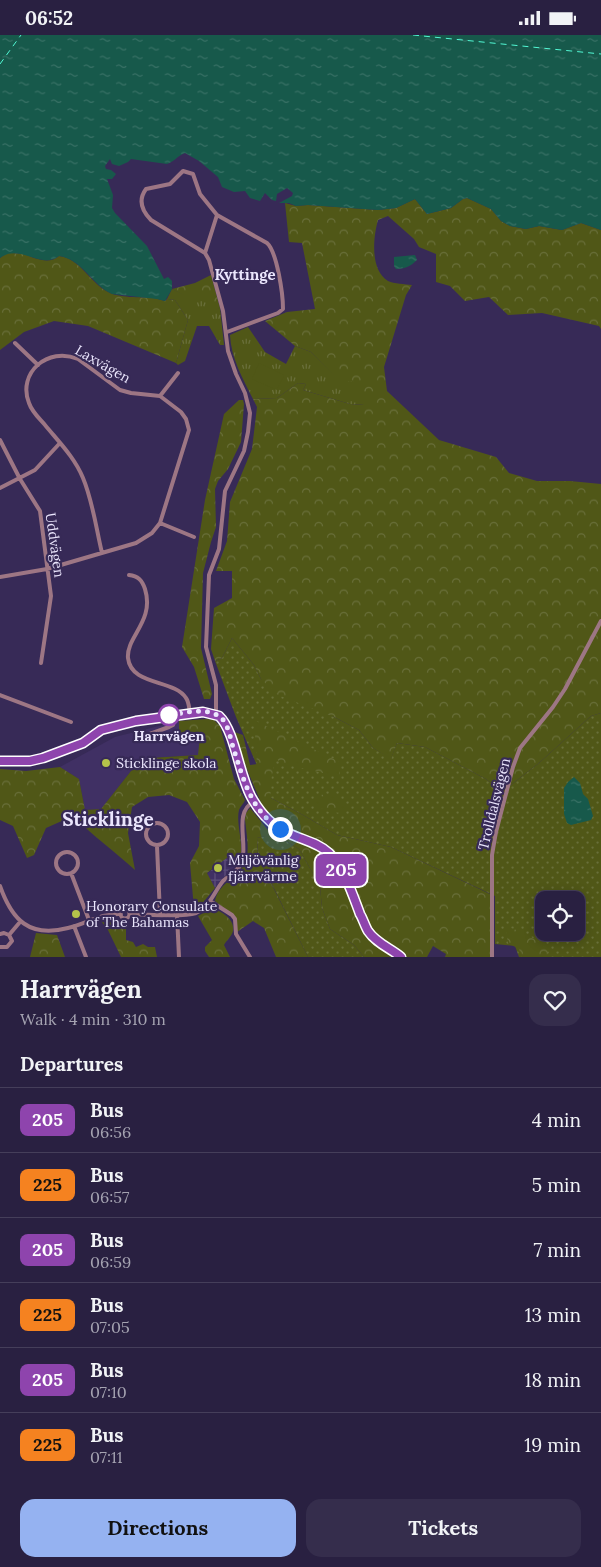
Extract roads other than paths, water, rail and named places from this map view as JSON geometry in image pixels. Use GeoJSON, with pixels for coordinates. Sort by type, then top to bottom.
{"type":"FeatureCollection","features":[{"type":"Feature","properties":{"kind":"street"},"geometry":{"type":"LineString","coordinates":[[216,715],[216,685],[206,647],[209,575],[219,549],[225,491],[244,451],[250,423],[248,402],[228,351],[223,311],[209,260],[205,253],[151,220],[144,210],[142,196],[146,189],[167,185],[181,172],[186,171],[193,174],[200,194],[218,215],[261,239],[271,247],[275,257],[283,309],[278,313],[227,332]]}},
{"type":"Feature","properties":{"kind":"street"},"geometry":{"type":"LineString","coordinates":[[205,253],[218,215]]}},
{"type":"Feature","properties":{"kind":"street"},"geometry":{"type":"LineString","coordinates":[[15,343],[38,365],[30,377],[27,397],[32,409],[72,459],[83,478],[102,553]]}},
{"type":"Feature","properties":{"kind":"street","name":"Laxvägen"},"geometry":{"type":"LineString","coordinates":[[38,365],[51,356],[71,356],[86,364],[120,390],[160,396]]}},
{"type":"Feature","properties":{"kind":"street"},"geometry":{"type":"LineString","coordinates":[[0,577],[47,569],[136,543],[152,533],[160,523],[189,430],[186,419],[160,396],[178,373]]}},
{"type":"Feature","properties":{"kind":"street","name":"Uddvägen"},"geometry":{"type":"LineString","coordinates":[[0,440],[20,479],[40,511],[51,596],[41,663]]}},
{"type":"Feature","properties":{"kind":"street"},"geometry":{"type":"LineString","coordinates":[[0,488],[35,470],[60,443]]}},
{"type":"Feature","properties":{"kind":"street"},"geometry":{"type":"LineString","coordinates":[[160,523],[194,537]]}},
{"type":"Feature","properties":{"kind":"street"},"geometry":{"type":"LineString","coordinates":[[129,575],[141,580],[147,598],[144,618],[129,650],[129,664],[137,674],[183,694],[188,703],[190,713]]}},
{"type":"Feature","properties":{"kind":"street","name":"Trolldalsvägen"},"geometry":{"type":"LineString","coordinates":[[492,957],[492,855],[513,767],[520,748],[554,707],[565,689],[601,621]]}},
{"type":"Feature","properties":{"kind":"street"},"geometry":{"type":"LineString","coordinates":[[0,695],[71,722]]}},
{"type":"Feature","properties":{"kind":"street"},"geometry":{"type":"LineString","coordinates":[[0,761],[30,761],[43,758],[83,743],[101,730],[136,721],[176,714],[203,712],[216,715],[222,719],[228,730],[243,779],[254,802],[272,824],[290,834],[315,843],[329,854],[338,864],[368,931],[379,942],[401,957]]}},
{"type":"Feature","properties":{"kind":"street"},"geometry":{"type":"LineString","coordinates":[[136,739],[170,727],[173,725],[176,714]]}},
{"type":"Feature","properties":{"kind":"street"},"geometry":{"type":"LineString","coordinates":[[0,887],[8,906],[20,921],[25,925],[43,930],[57,930],[74,926],[103,915],[121,914],[123,910],[130,914],[194,914],[210,901],[225,880],[241,865],[245,854],[242,818],[244,810],[254,802]]}},
{"type":"Feature","properties":{"kind":"street"},"geometry":{"type":"LineString","coordinates":[[154,823],[160,823],[165,826],[168,834],[164,842],[157,846],[146,838],[146,832],[149,826],[154,823]]}},
{"type":"Feature","properties":{"kind":"street"},"geometry":{"type":"LineString","coordinates":[[157,846],[160,914]]}},
{"type":"Feature","properties":{"kind":"street"},"geometry":{"type":"LineString","coordinates":[[70,852],[76,858],[77,865],[71,873],[64,873],[58,869],[57,858],[62,853],[70,852]]}},
{"type":"Feature","properties":{"kind":"street"},"geometry":{"type":"LineString","coordinates":[[71,873],[89,920]]}},
{"type":"Feature","properties":{"kind":"street"},"geometry":{"type":"LineString","coordinates":[[210,901],[232,915],[236,934],[250,957]]}},
{"type":"Feature","properties":{"kind":"street"},"geometry":{"type":"LineString","coordinates":[[177,915],[179,957]]}},
{"type":"Feature","properties":{"kind":"street"},"geometry":{"type":"LineString","coordinates":[[9,935],[20,921]]}},
{"type":"Feature","properties":{"kind":"street"},"geometry":{"type":"LineString","coordinates":[[74,926],[86,957]]}},
{"type":"Feature","properties":{"kind":"street"},"geometry":{"type":"LineString","coordinates":[[0,934],[9,935],[12,941],[10,946],[0,947]]}},
{"type":"Feature","properties":{"kind":"water"},"geometry":{"type":"Polygon","coordinates":[[[0,35],[601,35],[601,230],[581,223],[562,230],[539,226],[526,229],[510,226],[501,221],[491,209],[467,198],[451,208],[427,214],[415,199],[396,208],[378,210],[308,205],[296,206],[289,203],[279,203],[292,196],[293,193],[287,188],[277,194],[276,201],[272,200],[265,193],[260,201],[250,198],[245,191],[234,192],[222,187],[218,177],[199,161],[185,153],[167,164],[131,159],[119,166],[112,164],[110,159],[105,166],[106,169],[116,174],[112,179],[107,179],[113,195],[112,208],[147,246],[164,279],[168,277],[172,281],[172,289],[165,301],[112,294],[99,285],[81,267],[67,258],[59,256],[45,260],[15,253],[0,258],[0,35]]]}},
{"type":"Feature","properties":{"kind":"water"},"geometry":{"type":"Polygon","coordinates":[[[415,255],[417,260],[410,265],[396,269],[394,266],[394,257],[415,255]]]}},
{"type":"Feature","properties":{"kind":"water"},"geometry":{"type":"Polygon","coordinates":[[[574,777],[580,783],[583,794],[588,799],[593,816],[591,820],[571,825],[567,823],[564,814],[564,788],[574,777]]]}},
{"type":"Feature","properties":{"kind":"place","name":"Harrvägen"},"geometry":{"type":"Point","coordinates":[169,715]}},
{"type":"Feature","properties":{"kind":"place","name":"Sticklinge skola"},"geometry":{"type":"Point","coordinates":[106,763]}},
{"type":"Feature","properties":{"kind":"place","name":"Miljövänlig fjärrvärme"},"geometry":{"type":"Point","coordinates":[218,868]}},
{"type":"Feature","properties":{"kind":"place","name":"Honorary Consulate of The Bahamas"},"geometry":{"type":"Point","coordinates":[76,914]}},
{"type":"Feature","properties":{"kind":"district","name":"Kyttinge"},"geometry":{"type":"Point","coordinates":[245,275]}},
{"type":"Feature","properties":{"kind":"district","name":"Sticklinge"},"geometry":{"type":"Point","coordinates":[108,819]}}]}
